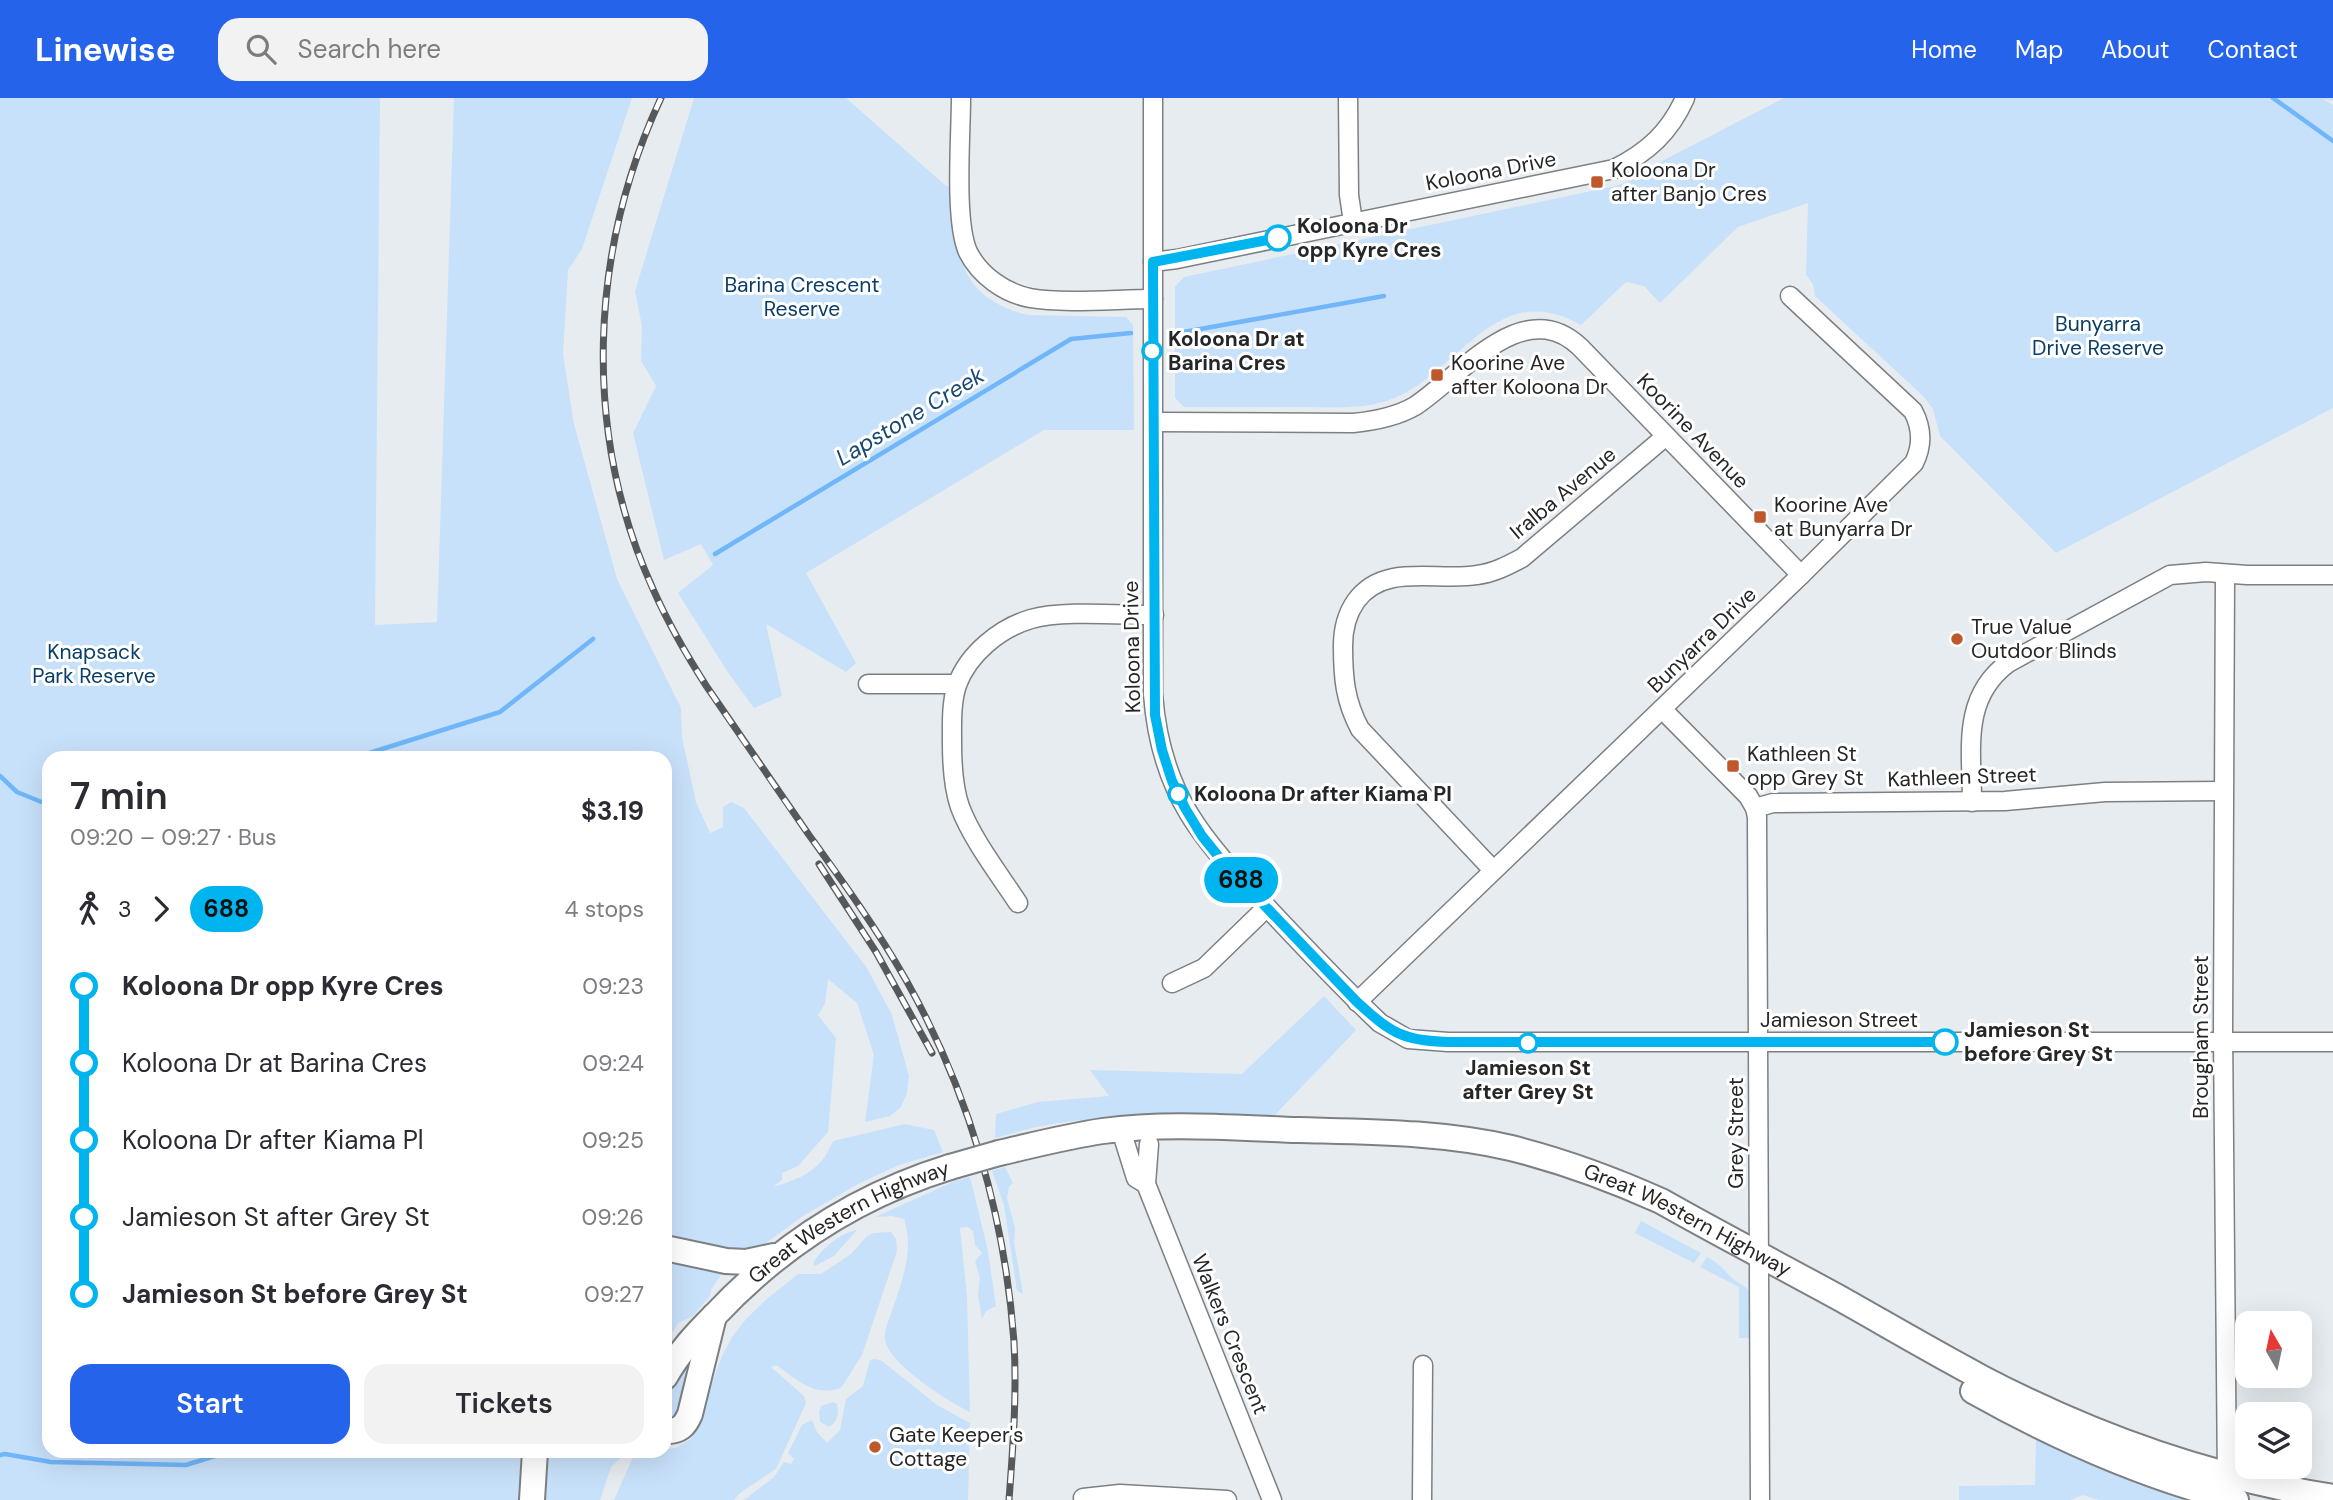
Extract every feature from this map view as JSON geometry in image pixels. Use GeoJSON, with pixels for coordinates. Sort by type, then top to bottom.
{"type":"FeatureCollection","features":[{"type":"Feature","properties":{"kind":"main road","name":"Great Western Highway"},"geometry":{"type":"LineString","coordinates":[[672,1367],[695,1334],[748,1280],[779,1255],[858,1204],[909,1181],[950,1167],[1069,1137],[1132,1139],[1216,1128],[1384,1133],[1457,1139],[1508,1148],[1549,1158],[1623,1185],[1661,1201],[1760,1264],[1984,1379],[2229,1493],[2333,1497]]}},
{"type":"Feature","properties":{"kind":"main road"},"geometry":{"type":"LineString","coordinates":[[672,1249],[726,1261],[746,1262],[779,1255]]}},
{"type":"Feature","properties":{"kind":"main road"},"geometry":{"type":"LineString","coordinates":[[672,1431],[682,1427],[690,1414],[714,1315]]}},
{"type":"Feature","properties":{"kind":"main road"},"geometry":{"type":"LineString","coordinates":[[532,1500],[535,1458]]}},
{"type":"Feature","properties":{"kind":"street"},"geometry":{"type":"LineString","coordinates":[[961,98],[962,225],[969,253],[984,273],[1005,289],[1033,298],[1153,299]]}},
{"type":"Feature","properties":{"kind":"street","name":"Koloona Drive"},"geometry":{"type":"LineString","coordinates":[[1153,98],[1155,715],[1162,750],[1172,781],[1202,836],[1357,1002]]}},
{"type":"Feature","properties":{"kind":"street"},"geometry":{"type":"LineString","coordinates":[[1348,98],[1349,195],[1353,222]]}},
{"type":"Feature","properties":{"kind":"street","name":"Koloona Drive"},"geometry":{"type":"LineString","coordinates":[[1153,262],[1614,169],[1642,154],[1655,143],[1675,118],[1685,98]]}},
{"type":"Feature","properties":{"kind":"street","name":"Bunyarra Drive"},"geometry":{"type":"LineString","coordinates":[[1357,1002],[1914,463],[1920,433],[1918,422],[1908,405],[1790,296]]}},
{"type":"Feature","properties":{"kind":"street","name":"Koorine Avenue"},"geometry":{"type":"LineString","coordinates":[[1154,422],[1353,423],[1379,419],[1414,406],[1503,338],[1533,329],[1554,331],[1572,340],[1801,575]]}},
{"type":"Feature","properties":{"kind":"street","name":"Iralba Avenue"},"geometry":{"type":"LineString","coordinates":[[1493,870],[1368,739],[1354,717],[1346,698],[1343,676],[1343,635],[1347,615],[1369,588],[1390,578],[1476,575],[1499,569],[1522,558],[1666,436]]}},
{"type":"Feature","properties":{"kind":"street"},"geometry":{"type":"LineString","coordinates":[[1972,802],[1972,728],[1975,706],[1983,689],[1998,670],[2158,579],[2181,572],[2333,575]]}},
{"type":"Feature","properties":{"kind":"street","name":"Brougham Street"},"geometry":{"type":"LineString","coordinates":[[2225,574],[2224,1042],[2229,1493]]}},
{"type":"Feature","properties":{"kind":"street"},"geometry":{"type":"LineString","coordinates":[[1018,903],[969,826],[957,796],[952,754],[957,684],[965,668],[989,642],[1019,623],[1046,616],[1154,615]]}},
{"type":"Feature","properties":{"kind":"street"},"geometry":{"type":"LineString","coordinates":[[868,684],[957,684]]}},
{"type":"Feature","properties":{"kind":"street"},"geometry":{"type":"LineString","coordinates":[[1662,709],[1748,796],[1755,808]]}},
{"type":"Feature","properties":{"kind":"street","name":"Kathleen Street"},"geometry":{"type":"LineString","coordinates":[[1755,808],[1773,803],[1972,802],[2113,792],[2223,791]]}},
{"type":"Feature","properties":{"kind":"street","name":"Grey Street"},"geometry":{"type":"LineString","coordinates":[[1755,808],[1760,1500]]}},
{"type":"Feature","properties":{"kind":"street"},"geometry":{"type":"LineString","coordinates":[[1172,983],[1203,968],[1267,907]]}},
{"type":"Feature","properties":{"kind":"street","name":"Jamieson Street"},"geometry":{"type":"LineString","coordinates":[[1357,1002],[1387,1028],[1422,1041],[2333,1042]]}},
{"type":"Feature","properties":{"kind":"street","name":"Walkers Crescent"},"geometry":{"type":"LineString","coordinates":[[1132,1139],[1146,1184],[1272,1500]]}},
{"type":"Feature","properties":{"kind":"street"},"geometry":{"type":"LineString","coordinates":[[1422,1500],[1423,1365]]}},
{"type":"Feature","properties":{"kind":"street"},"geometry":{"type":"LineString","coordinates":[[1083,1498],[1120,1494],[1227,1500]]}},
{"type":"Feature","properties":{"kind":"green space","name":"Knapsack Park Reserve"},"geometry":{"type":"Polygon","coordinates":[[[0,98],[380,98],[375,625],[437,622],[454,98],[632,98],[582,249],[568,270],[563,354],[574,424],[617,579],[681,708],[682,737],[696,802],[710,833],[723,827],[723,807],[731,802],[744,808],[867,968],[892,1015],[909,1076],[907,1093],[901,1107],[890,1116],[865,1122],[874,1055],[857,1003],[828,979],[825,1004],[818,1015],[836,1038],[828,1132],[798,1166],[782,1173],[782,1180],[773,1187],[810,1172],[823,1159],[833,1141],[905,1124],[934,1130],[943,1152],[899,1165],[860,1183],[803,1216],[725,1269],[710,1296],[692,1317],[679,1322],[672,1333],[672,751],[42,751],[42,1458],[621,1458],[611,1467],[600,1500],[0,1500],[0,98]]]}},
{"type":"Feature","properties":{"kind":"green space","name":"Barina Crescent Reserve"},"geometry":{"type":"Polygon","coordinates":[[[694,98],[846,98],[951,188],[958,251],[973,284],[987,297],[1004,307],[1028,315],[1126,317],[1133,325],[1134,430],[1044,430],[806,573],[856,663],[846,672],[766,624],[782,696],[754,708],[727,671],[678,593],[713,565],[701,544],[664,560],[633,433],[656,386],[641,361],[642,326],[635,291],[694,98]]]}},
{"type":"Feature","properties":{"kind":"green space","name":"Bunyarra Drive Reserve"},"geometry":{"type":"Polygon","coordinates":[[[1784,98],[2333,98],[2333,101],[2323,99],[2333,105],[2333,408],[2056,553],[1940,436],[1933,409],[1923,396],[1815,296],[1813,284],[1806,275],[1808,203],[1738,227],[1660,303],[1644,286],[1626,282],[1581,325],[1551,313],[1524,312],[1500,321],[1478,335],[1412,389],[1387,401],[1342,407],[1184,407],[1175,398],[1175,287],[1184,277],[1615,186],[1630,181],[1662,161],[1784,98]]]}},
{"type":"Feature","properties":{"kind":"green space"},"geometry":{"type":"Polygon","coordinates":[[[1324,996],[1356,1030],[1275,1115],[1164,1115],[1080,1120],[1046,1125],[995,1138],[996,1114],[1038,1102],[1109,1096],[1090,1070],[1242,1074],[1324,996]]]}},
{"type":"Feature","properties":{"kind":"green space"},"geometry":{"type":"Polygon","coordinates":[[[1005,1167],[1013,1183],[1009,1187],[1007,1198],[1015,1228],[1014,1242],[1023,1294],[1017,1291],[1004,1205],[992,1171],[1005,1167]]]}},
{"type":"Feature","properties":{"kind":"green space"},"geometry":{"type":"Polygon","coordinates":[[[970,1177],[988,1251],[996,1306],[986,1311],[982,1319],[978,1295],[980,1278],[975,1261],[982,1253],[975,1245],[973,1231],[968,1227],[960,1228],[967,1296],[970,1412],[920,1381],[888,1349],[885,1331],[906,1264],[907,1230],[904,1219],[892,1216],[875,1217],[955,1181],[970,1177]]]}},
{"type":"Feature","properties":{"kind":"green space"},"geometry":{"type":"Polygon","coordinates":[[[1641,1221],[1701,1253],[1694,1263],[1635,1233],[1641,1221]]]}},
{"type":"Feature","properties":{"kind":"green space"},"geometry":{"type":"Polygon","coordinates":[[[857,1230],[834,1256],[815,1266],[813,1263],[826,1247],[844,1234],[857,1230]]]}},
{"type":"Feature","properties":{"kind":"green space"},"geometry":{"type":"Polygon","coordinates":[[[891,1232],[896,1239],[897,1251],[862,1355],[841,1388],[814,1389],[776,1365],[771,1367],[804,1396],[806,1403],[776,1469],[734,1500],[614,1500],[633,1458],[672,1458],[672,1448],[691,1439],[722,1356],[746,1319],[798,1274],[821,1274],[851,1254],[873,1233],[891,1232]]]}},
{"type":"Feature","properties":{"kind":"green space"},"geometry":{"type":"Polygon","coordinates":[[[1707,1257],[1749,1291],[1750,1338],[1739,1338],[1739,1287],[1700,1267],[1707,1257]]]}},
{"type":"Feature","properties":{"kind":"green space"},"geometry":{"type":"Polygon","coordinates":[[[692,1358],[677,1417],[672,1419],[672,1379],[692,1358]]]}},
{"type":"Feature","properties":{"kind":"green space"},"geometry":{"type":"Polygon","coordinates":[[[870,1360],[882,1361],[937,1405],[970,1423],[968,1500],[744,1500],[774,1477],[784,1462],[791,1464],[794,1459],[788,1453],[802,1425],[812,1420],[817,1432],[827,1443],[840,1430],[846,1399],[863,1386],[870,1360]]]}},
{"type":"Feature","properties":{"kind":"green space"},"geometry":{"type":"Polygon","coordinates":[[[833,1402],[837,1404],[838,1414],[829,1427],[820,1422],[819,1412],[821,1406],[833,1402]]]}},
{"type":"Feature","properties":{"kind":"green space"},"geometry":{"type":"Polygon","coordinates":[[[2036,1438],[2187,1500],[2099,1500],[2083,1495],[2070,1500],[1959,1500],[1959,1486],[2035,1485],[2036,1438]]]}},
{"type":"Feature","properties":{"kind":"waterway","name":"Lapstone Creek"},"geometry":{"type":"LineString","coordinates":[[2273,98],[2333,141]]}},
{"type":"Feature","properties":{"kind":"waterway","name":"Lapstone Creek"},"geometry":{"type":"LineString","coordinates":[[1178,333],[1384,296]]}},
{"type":"Feature","properties":{"kind":"waterway","name":"Lapstone Creek"},"geometry":{"type":"LineString","coordinates":[[715,554],[1071,339],[1131,333]]}},
{"type":"Feature","properties":{"kind":"waterway","name":"Lapstone Creek"},"geometry":{"type":"LineString","coordinates":[[376,751],[500,712],[593,639]]}},
{"type":"Feature","properties":{"kind":"waterway"},"geometry":{"type":"LineString","coordinates":[[0,776],[17,792],[42,802]]}},
{"type":"Feature","properties":{"kind":"waterway","name":"Lapstone Creek"},"geometry":{"type":"LineString","coordinates":[[0,1455],[51,1462],[186,1465],[208,1458]]}},
{"type":"Feature","properties":{"kind":"railway"},"geometry":{"type":"LineString","coordinates":[[661,98],[637,157],[619,218],[608,280],[603,343],[605,406],[614,468],[630,529],[653,589],[678,639],[707,687],[895,961],[928,1022],[965,1109],[992,1201],[1009,1294],[1015,1381],[1009,1500]]}},
{"type":"Feature","properties":{"kind":"railway"},"geometry":{"type":"LineString","coordinates":[[819,864],[876,952],[932,1053]]}},
{"type":"Feature","properties":{"kind":"bus line","name":"688"},"geometry":{"type":"LineString","coordinates":[[1278,238],[1153,262],[1155,715],[1166,765],[1178,795],[1192,821],[1214,851],[1357,1002],[1380,1023],[1396,1034],[1408,1038],[1448,1042],[1675,1044],[1945,1042]]}},
{"type":"Feature","properties":{"kind":"place","name":"Koloona Dr after Banjo Cres"},"geometry":{"type":"Point","coordinates":[1597,182]}},
{"type":"Feature","properties":{"kind":"place","name":"Koloona Dr opp Kyre Cres"},"geometry":{"type":"Point","coordinates":[1278,238]}},
{"type":"Feature","properties":{"kind":"place","name":"Koloona Dr at Barina Cres"},"geometry":{"type":"Point","coordinates":[1152,351]}},
{"type":"Feature","properties":{"kind":"place","name":"Koorine Ave after Koloona Dr"},"geometry":{"type":"Point","coordinates":[1437,375]}},
{"type":"Feature","properties":{"kind":"place","name":"Koorine Ave at Bunyarra Dr"},"geometry":{"type":"Point","coordinates":[1760,517]}},
{"type":"Feature","properties":{"kind":"place","name":"True Value Outdoor Blinds"},"geometry":{"type":"Point","coordinates":[1957,639]}},
{"type":"Feature","properties":{"kind":"place","name":"Kathleen St opp Grey St"},"geometry":{"type":"Point","coordinates":[1733,766]}},
{"type":"Feature","properties":{"kind":"place","name":"Koloona Dr after Kiama Pl"},"geometry":{"type":"Point","coordinates":[1178,794]}},
{"type":"Feature","properties":{"kind":"place","name":"Jamieson St before Grey St"},"geometry":{"type":"Point","coordinates":[1945,1042]}},
{"type":"Feature","properties":{"kind":"place","name":"Jamieson St after Grey St"},"geometry":{"type":"Point","coordinates":[1528,1043]}},
{"type":"Feature","properties":{"kind":"place","name":"Gate Keeper's Cottage"},"geometry":{"type":"Point","coordinates":[875,1447]}}]}
